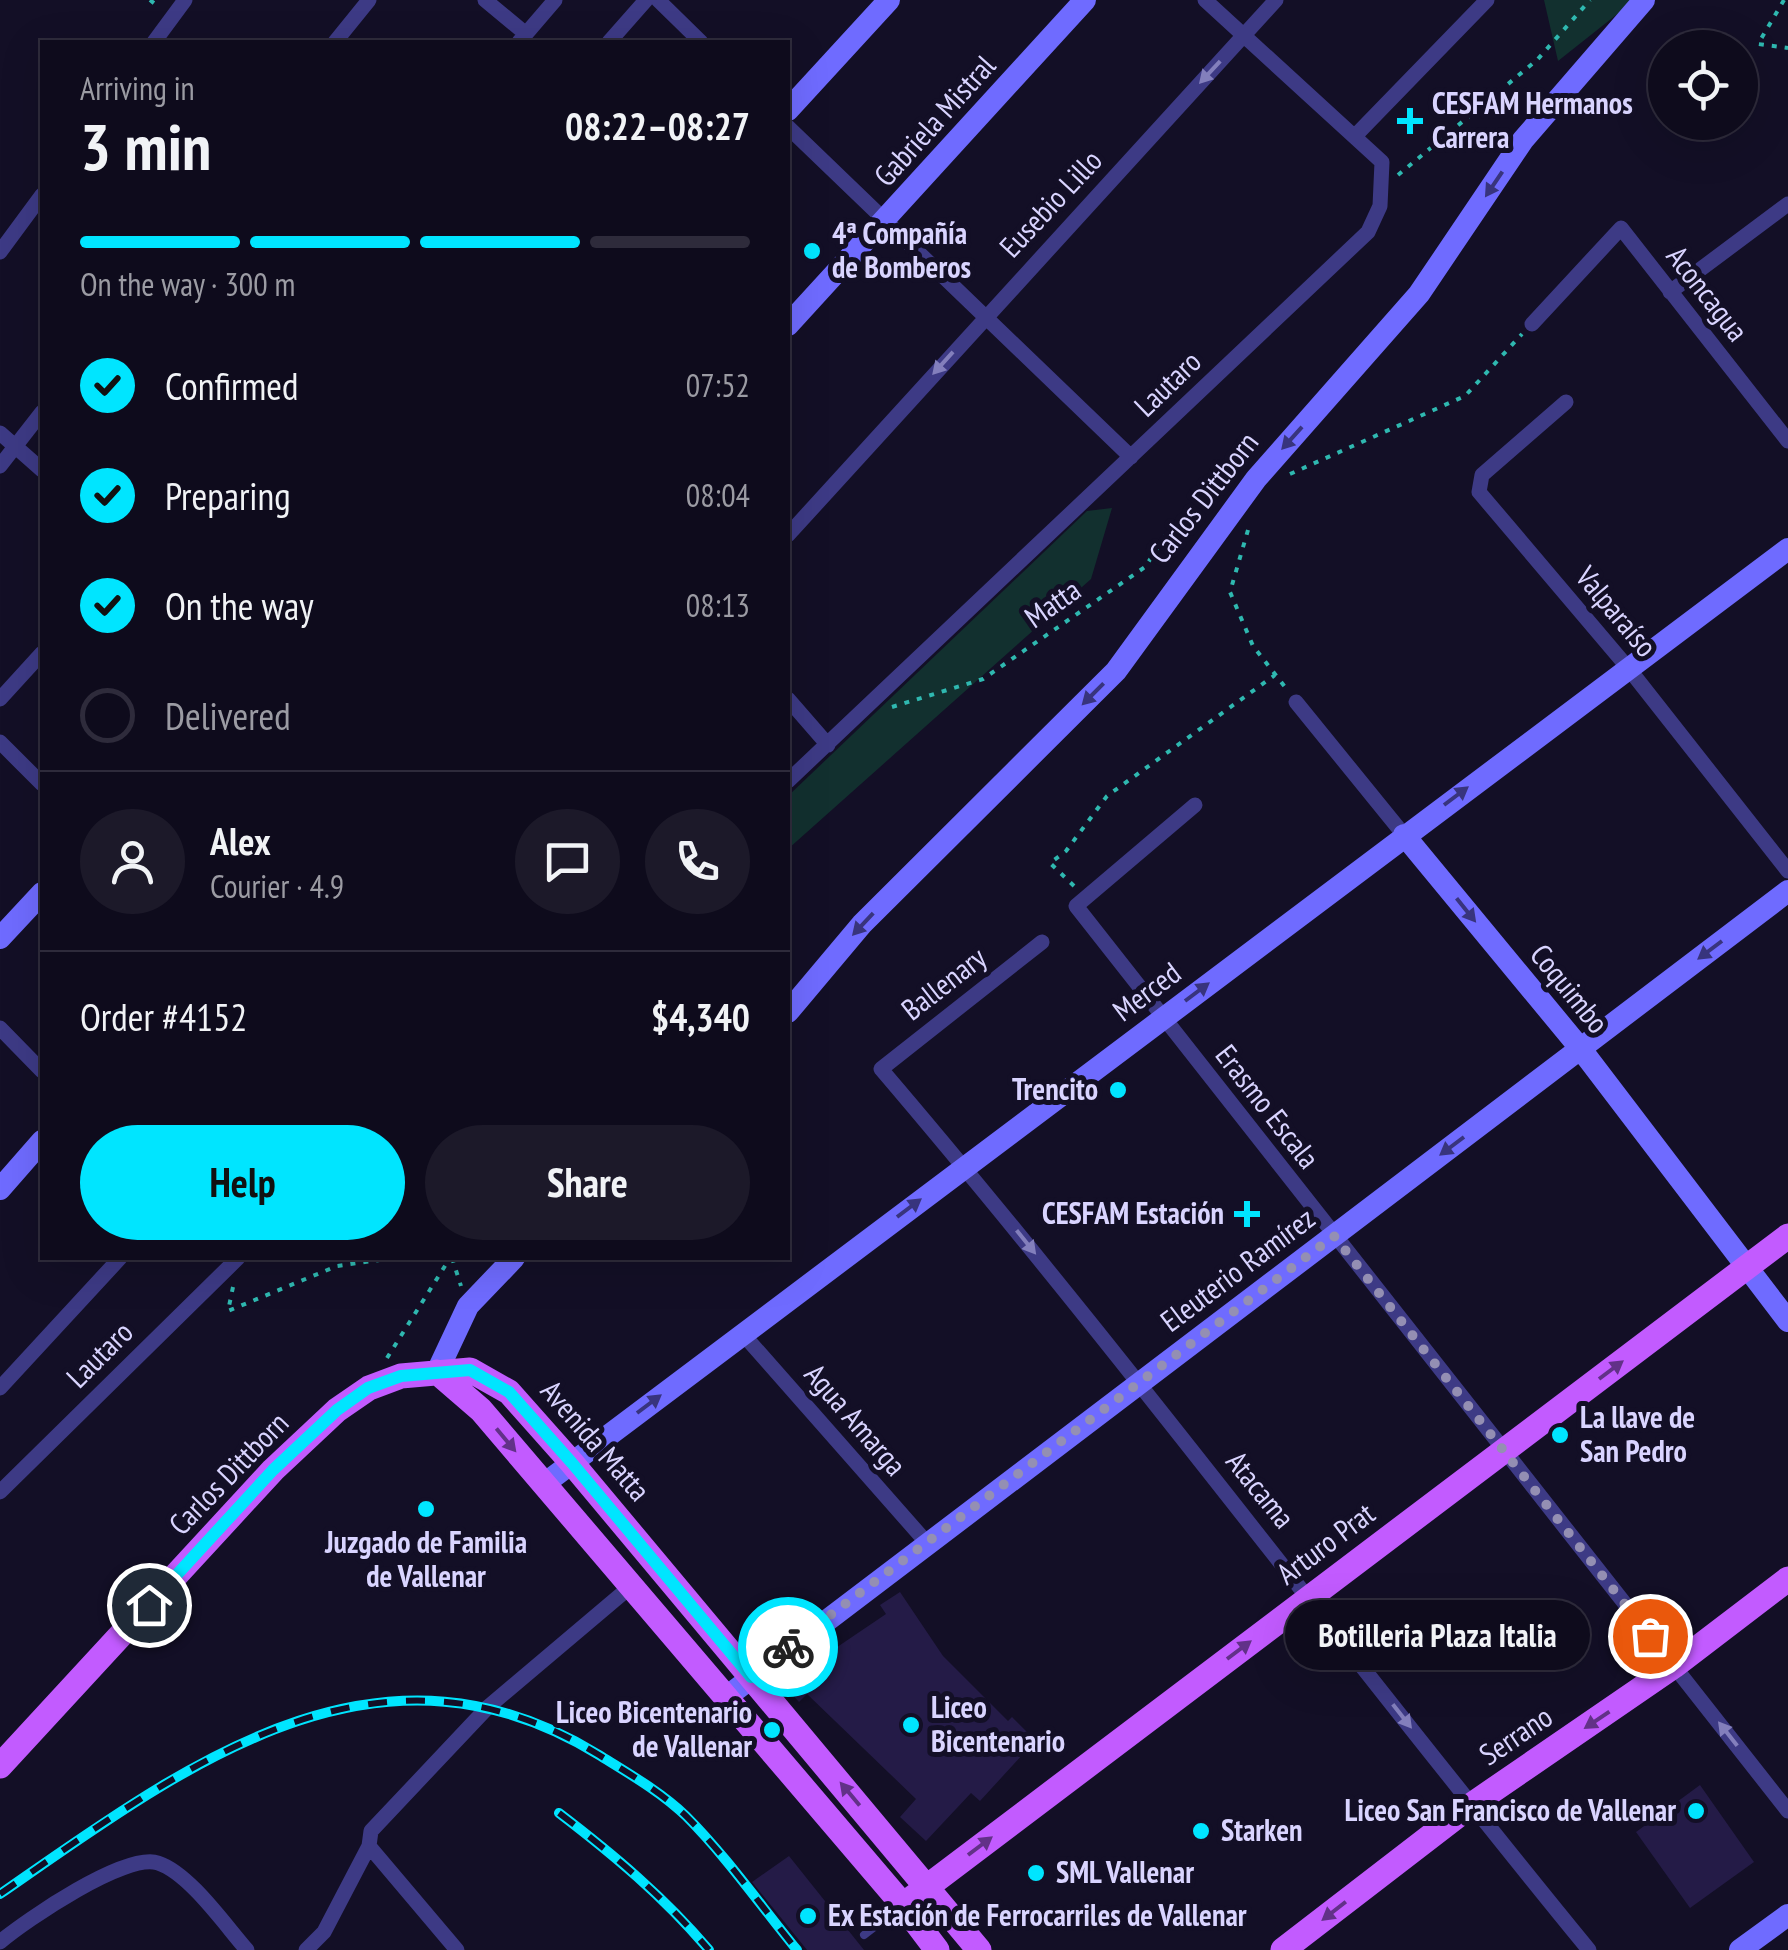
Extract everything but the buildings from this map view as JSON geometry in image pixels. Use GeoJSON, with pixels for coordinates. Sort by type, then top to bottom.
{"type":"FeatureCollection","features":[{"type":"Feature","properties":{"kind":"main road"},"geometry":{"type":"LineString","coordinates":[[790,108],[888,0]]}},
{"type":"Feature","properties":{"kind":"main road","name":"Gabriela Mistral"},"geometry":{"type":"LineString","coordinates":[[790,318],[886,220],[1085,0]]}},
{"type":"Feature","properties":{"kind":"main road","name":"Carlos Dittborn"},"geometry":{"type":"LineString","coordinates":[[790,1010],[862,924],[1116,671],[1419,294],[1523,140],[1644,0]]}},
{"type":"Feature","properties":{"kind":"main road","name":"Merced"},"geometry":{"type":"LineString","coordinates":[[544,1484],[1788,549]]}},
{"type":"Feature","properties":{"kind":"main road","name":"Coquimbo"},"geometry":{"type":"LineString","coordinates":[[1404,835],[1580,1048],[1788,1321]]}},
{"type":"Feature","properties":{"kind":"main road","name":"Eleuterio Ramírez"},"geometry":{"type":"LineString","coordinates":[[726,1698],[1788,891]]}},
{"type":"Feature","properties":{"kind":"main road"},"geometry":{"type":"LineString","coordinates":[[0,938],[40,895]]}},
{"type":"Feature","properties":{"kind":"main road"},"geometry":{"type":"LineString","coordinates":[[0,1189],[40,1143]]}},
{"type":"Feature","properties":{"kind":"main road","name":"Arturo Prat"},"geometry":{"type":"LineString","coordinates":[[903,1905],[1788,1236]]}},
{"type":"Feature","properties":{"kind":"main road"},"geometry":{"type":"LineString","coordinates":[[512,1260],[468,1306],[437,1372],[481,1410],[903,1905],[937,1950]]}},
{"type":"Feature","properties":{"kind":"main road","name":"Avenida Matta"},"geometry":{"type":"LineString","coordinates":[[437,1372],[470,1370],[509,1392],[980,1950]]}},
{"type":"Feature","properties":{"kind":"main road","name":"Carlos Dittborn"},"geometry":{"type":"LineString","coordinates":[[0,1766],[273,1470],[337,1410],[368,1388],[401,1376],[437,1372]]}},
{"type":"Feature","properties":{"kind":"main road","name":"Serrano"},"geometry":{"type":"LineString","coordinates":[[1283,1950],[1470,1806],[1674,1666],[1788,1579]]}},
{"type":"Feature","properties":{"kind":"main road"},"geometry":{"type":"LineString","coordinates":[[1740,1950],[1788,1915]]}},
{"type":"Feature","properties":{"kind":"street"},"geometry":{"type":"LineString","coordinates":[[158,36],[185,0]]}},
{"type":"Feature","properties":{"kind":"street"},"geometry":{"type":"LineString","coordinates":[[337,40],[369,0]]}},
{"type":"Feature","properties":{"kind":"street"},"geometry":{"type":"LineString","coordinates":[[485,0],[523,38],[555,0]]}},
{"type":"Feature","properties":{"kind":"street"},"geometry":{"type":"LineString","coordinates":[[611,40],[646,0]]}},
{"type":"Feature","properties":{"kind":"street"},"geometry":{"type":"LineString","coordinates":[[658,0],[699,40]]}},
{"type":"Feature","properties":{"kind":"street"},"geometry":{"type":"LineString","coordinates":[[1206,0],[1382,162],[1383,187]]}},
{"type":"Feature","properties":{"kind":"street","name":"Eusebio Lillo"},"geometry":{"type":"LineString","coordinates":[[790,532],[1276,0]]}},
{"type":"Feature","properties":{"kind":"street"},"geometry":{"type":"LineString","coordinates":[[1355,136],[1487,0]]}},
{"type":"Feature","properties":{"kind":"street"},"geometry":{"type":"LineString","coordinates":[[790,130],[1131,458]]}},
{"type":"Feature","properties":{"kind":"street","name":"Lautaro"},"geometry":{"type":"LineString","coordinates":[[790,779],[1368,232],[1380,206],[1383,187]]}},
{"type":"Feature","properties":{"kind":"street"},"geometry":{"type":"LineString","coordinates":[[0,252],[40,198]]}},
{"type":"Feature","properties":{"kind":"street"},"geometry":{"type":"LineString","coordinates":[[1670,292],[1788,204]]}},
{"type":"Feature","properties":{"kind":"street","name":"Aconcagua"},"geometry":{"type":"LineString","coordinates":[[1532,324],[1621,228],[1788,441]]}},
{"type":"Feature","properties":{"kind":"street","name":"Valparaíso"},"geometry":{"type":"LineString","coordinates":[[1566,402],[1482,475],[1479,492],[1628,669],[1788,871]]}},
{"type":"Feature","properties":{"kind":"street"},"geometry":{"type":"LineString","coordinates":[[0,466],[40,415]]}},
{"type":"Feature","properties":{"kind":"street"},"geometry":{"type":"LineString","coordinates":[[0,433],[40,468]]}},
{"type":"Feature","properties":{"kind":"street"},"geometry":{"type":"LineString","coordinates":[[0,699],[40,655]]}},
{"type":"Feature","properties":{"kind":"street"},"geometry":{"type":"LineString","coordinates":[[790,701],[828,745]]}},
{"type":"Feature","properties":{"kind":"street","name":"Coquimbo"},"geometry":{"type":"LineString","coordinates":[[1296,702],[1404,835]]}},
{"type":"Feature","properties":{"kind":"street"},"geometry":{"type":"LineString","coordinates":[[0,742],[40,782]]}},
{"type":"Feature","properties":{"kind":"street"},"geometry":{"type":"LineString","coordinates":[[1080,901],[1195,804]]}},
{"type":"Feature","properties":{"kind":"street","name":"Erasmo Escala"},"geometry":{"type":"LineString","coordinates":[[1080,901],[1162,1019],[1788,1811]]}},
{"type":"Feature","properties":{"kind":"street","name":"Ballenary"},"geometry":{"type":"LineString","coordinates":[[881,1069],[1042,942]]}},
{"type":"Feature","properties":{"kind":"street"},"geometry":{"type":"LineString","coordinates":[[0,1028],[40,1068]]}},
{"type":"Feature","properties":{"kind":"street","name":"Atacama"},"geometry":{"type":"LineString","coordinates":[[881,1069],[1140,1382],[1470,1806],[1589,1950]]}},
{"type":"Feature","properties":{"kind":"street"},"geometry":{"type":"LineString","coordinates":[[0,1388],[118,1260]]}},
{"type":"Feature","properties":{"kind":"street","name":"Lautaro"},"geometry":{"type":"LineString","coordinates":[[0,1492],[236,1260]]}},
{"type":"Feature","properties":{"kind":"street","name":"Agua Amarga"},"geometry":{"type":"LineString","coordinates":[[742,1333],[928,1543]]}},
{"type":"Feature","properties":{"kind":"street"},"geometry":{"type":"LineString","coordinates":[[306,1950],[324,1932],[369,1846],[371,1830],[488,1708],[630,1587]]}},
{"type":"Feature","properties":{"kind":"street"},"geometry":{"type":"LineString","coordinates":[[369,1846],[458,1950]]}},
{"type":"Feature","properties":{"kind":"street"},"geometry":{"type":"LineString","coordinates":[[0,1942],[27,1919],[82,1888],[126,1866],[155,1861],[179,1874],[247,1950]]}},
{"type":"Feature","properties":{"kind":"lane"},"geometry":{"type":"LineString","coordinates":[[864,1935],[903,1905]]}},
{"type":"Feature","properties":{"kind":"path"},"geometry":{"type":"LineString","coordinates":[[1383,187],[1537,60],[1590,0]]}},
{"type":"Feature","properties":{"kind":"path"},"geometry":{"type":"LineString","coordinates":[[1784,0],[1758,44],[1788,48]]}},
{"type":"Feature","properties":{"kind":"path"},"geometry":{"type":"LineString","coordinates":[[1286,477],[1465,396],[1532,324]]}},
{"type":"Feature","properties":{"kind":"path"},"geometry":{"type":"LineString","coordinates":[[1242,513],[1230,592],[1253,646],[1296,702]]}},
{"type":"Feature","properties":{"kind":"path","name":"Matta"},"geometry":{"type":"LineString","coordinates":[[892,708],[983,679],[1145,567],[1172,526],[1242,513]]}},
{"type":"Feature","properties":{"kind":"path"},"geometry":{"type":"LineString","coordinates":[[1080,901],[1050,863],[1066,851],[1107,796],[1275,675]]}},
{"type":"Feature","properties":{"kind":"path"},"geometry":{"type":"LineString","coordinates":[[236,1276],[228,1311],[337,1266],[380,1260]]}},
{"type":"Feature","properties":{"kind":"path"},"geometry":{"type":"LineString","coordinates":[[368,1388],[449,1260]]}},
{"type":"Feature","properties":{"kind":"green space"},"geometry":{"type":"Polygon","coordinates":[[[1544,0],[1635,0],[1558,61],[1544,0]]]}},
{"type":"Feature","properties":{"kind":"green space"},"geometry":{"type":"Polygon","coordinates":[[[1112,508],[1091,579],[790,847],[790,794],[1087,511],[1112,508]]]}},
{"type":"Feature","properties":{"kind":"railway"},"geometry":{"type":"LineString","coordinates":[[0,1894],[139,1800],[211,1759],[284,1726],[359,1706],[437,1701],[517,1716],[599,1755],[655,1791],[701,1831],[797,1950]]}},
{"type":"Feature","properties":{"kind":"railway"},"geometry":{"type":"LineString","coordinates":[[559,1813],[638,1877],[709,1950]]}},
{"type":"Feature","properties":{"kind":"way so far"},"geometry":{"type":"LineString","coordinates":[[788,1647],[1334,1236],[1650,1636]]}},
{"type":"Feature","properties":{"kind":"place","name":"CESFAM Hermanos Carrera"},"geometry":{"type":"Point","coordinates":[1410,121]}},
{"type":"Feature","properties":{"kind":"place","name":"4ª Compañía de Bomberos"},"geometry":{"type":"Point","coordinates":[812,251]}},
{"type":"Feature","properties":{"kind":"place","name":"Trencito"},"geometry":{"type":"Point","coordinates":[1118,1090]}},
{"type":"Feature","properties":{"kind":"place","name":"CESFAM Estación"},"geometry":{"type":"Point","coordinates":[1247,1214]}},
{"type":"Feature","properties":{"kind":"place","name":"La llave de San Pedro"},"geometry":{"type":"Point","coordinates":[1560,1435]}},
{"type":"Feature","properties":{"kind":"place","name":"Juzgado de Familia de Vallenar"},"geometry":{"type":"Point","coordinates":[426,1509]}},
{"type":"Feature","properties":{"kind":"place","name":"Botilleria Plaza Italia"},"geometry":{"type":"Point","coordinates":[1650,1636]}},
{"type":"Feature","properties":{"kind":"place","name":"Liceo Bicentenario"},"geometry":{"type":"Point","coordinates":[911,1725]}},
{"type":"Feature","properties":{"kind":"place","name":"Liceo Bicentenario de Vallenar"},"geometry":{"type":"Point","coordinates":[772,1730]}},
{"type":"Feature","properties":{"kind":"place","name":"Liceo San Francisco de Vallenar"},"geometry":{"type":"Point","coordinates":[1696,1811]}},
{"type":"Feature","properties":{"kind":"place","name":"Starken"},"geometry":{"type":"Point","coordinates":[1201,1831]}},
{"type":"Feature","properties":{"kind":"place","name":"SML Vallenar"},"geometry":{"type":"Point","coordinates":[1036,1873]}},
{"type":"Feature","properties":{"kind":"place","name":"Ex Estación de Ferrocarriles de Vallenar"},"geometry":{"type":"Point","coordinates":[808,1916]}},
{"type":"Feature","properties":{"kind":"route"},"geometry":{"type":"LineString","coordinates":[[149,1605],[273,1470],[337,1410],[368,1388],[401,1376],[470,1370],[509,1392],[751,1677],[788,1647]]}}]}
